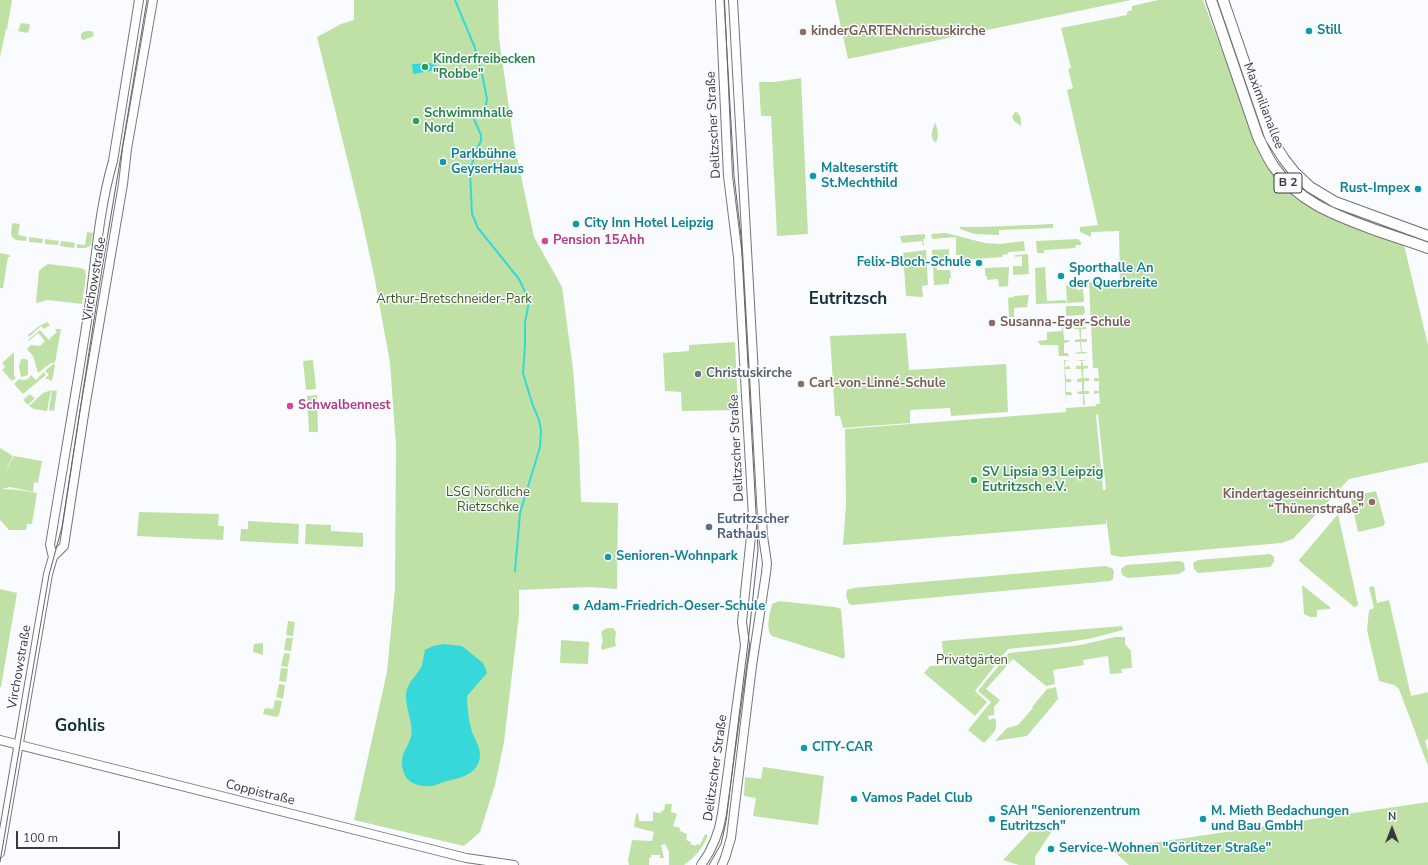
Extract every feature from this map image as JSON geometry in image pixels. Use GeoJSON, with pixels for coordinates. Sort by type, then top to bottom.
{"type":"FeatureCollection","features":[{"type":"Feature","properties":{"kind":"highway","name":"Maximilianallee"},"geometry":{"type":"LineString","coordinates":[[1211,0],[1258,137],[1274,167],[1287,182],[1301,195],[1330,213],[1428,248]]}},
{"type":"Feature","properties":{"kind":"highway","name":"Maximilianallee"},"geometry":{"type":"LineString","coordinates":[[1223,0],[1270,136],[1284,159],[1295,173],[1310,187],[1335,202],[1428,236]]}},
{"type":"Feature","properties":{"kind":"main road","name":"Virchowstraße"},"geometry":{"type":"LineString","coordinates":[[53,557],[50,545],[89,308],[96,245],[107,181],[113,161],[139,0]]}},
{"type":"Feature","properties":{"kind":"main road","name":"Virchowstraße"},"geometry":{"type":"LineString","coordinates":[[0,853],[48,574],[53,557],[64,546],[85,408],[152,0]]}},
{"type":"Feature","properties":{"kind":"main road","name":"Delitzscher Straße"},"geometry":{"type":"LineString","coordinates":[[701,865],[714,845],[722,814],[745,645],[742,622],[753,517],[738,257],[729,182],[720,0]]}},
{"type":"Feature","properties":{"kind":"main road","name":"Delitzscher Straße"},"geometry":{"type":"LineString","coordinates":[[722,865],[731,838],[766,563],[763,536],[733,0]]}},
{"type":"Feature","properties":{"kind":"main road","name":"Coppistraße"},"geometry":{"type":"LineString","coordinates":[[0,740],[466,858],[514,865]]}},
{"type":"Feature","properties":{"kind":"green space"},"geometry":{"type":"Polygon","coordinates":[[[0,0],[12,0],[7,29],[18,31],[21,23],[29,24],[30,26],[28,33],[6,29],[0,57],[0,0]]]}},
{"type":"Feature","properties":{"kind":"green space","name":"Arthur-Bretschneider-Park"},"geometry":{"type":"Polygon","coordinates":[[[354,0],[498,0],[499,38],[514,143],[534,237],[562,287],[573,369],[579,446],[581,502],[618,503],[617,589],[589,587],[519,590],[519,615],[504,742],[495,785],[480,832],[464,846],[354,820],[387,672],[395,588],[396,445],[390,363],[375,280],[360,211],[317,37],[341,24],[354,20],[354,0]]]}},
{"type":"Feature","properties":{"kind":"green space"},"geometry":{"type":"Polygon","coordinates":[[[835,0],[1131,0],[848,59],[835,0]]]}},
{"type":"Feature","properties":{"kind":"green space"},"geometry":{"type":"Polygon","coordinates":[[[1158,0],[1203,0],[1260,152],[1316,210],[1337,221],[1404,245],[1428,345],[1428,462],[1349,479],[1293,539],[1281,543],[1121,557],[1111,555],[1106,517],[1106,524],[843,545],[846,504],[845,429],[1066,412],[1066,408],[1095,406],[1097,405],[1095,404],[1100,404],[1099,393],[1094,394],[1094,391],[1099,391],[1099,381],[1094,381],[1094,378],[1099,378],[1098,368],[1093,368],[1089,282],[1114,281],[1120,285],[1119,231],[1091,232],[1091,237],[1080,232],[1080,227],[1098,225],[1067,90],[1073,88],[1068,69],[1071,68],[1061,28],[1127,15],[1127,12],[1132,10],[1132,6],[1158,0]],[[1098,414],[1096,415],[1103,490],[1106,490],[1098,414]]]}},
{"type":"Feature","properties":{"kind":"green space"},"geometry":{"type":"Polygon","coordinates":[[[87,31],[93,32],[94,36],[84,40],[81,39],[81,34],[87,31]]]}},
{"type":"Feature","properties":{"kind":"green space"},"geometry":{"type":"Polygon","coordinates":[[[801,78],[808,234],[777,236],[771,116],[761,116],[759,82],[775,82],[801,78]]]}},
{"type":"Feature","properties":{"kind":"green space"},"geometry":{"type":"Polygon","coordinates":[[[1015,112],[1017,112],[1021,118],[1021,126],[1014,121],[1012,117],[1015,112]]]}},
{"type":"Feature","properties":{"kind":"green space"},"geometry":{"type":"Polygon","coordinates":[[[935,123],[938,133],[936,143],[932,138],[932,131],[935,123]]]}},
{"type":"Feature","properties":{"kind":"green space"},"geometry":{"type":"Polygon","coordinates":[[[12,223],[20,224],[18,235],[27,237],[26,241],[16,240],[12,237],[12,223]]]}},
{"type":"Feature","properties":{"kind":"green space"},"geometry":{"type":"Polygon","coordinates":[[[1053,224],[1053,228],[999,230],[999,235],[975,234],[960,229],[960,227],[1053,224]]]}},
{"type":"Feature","properties":{"kind":"green space"},"geometry":{"type":"Polygon","coordinates":[[[87,232],[93,233],[91,245],[86,248],[77,248],[77,244],[85,245],[87,232]]]}},
{"type":"Feature","properties":{"kind":"green space"},"geometry":{"type":"Polygon","coordinates":[[[946,233],[985,243],[1000,244],[1024,241],[1025,251],[1008,252],[1008,254],[1002,255],[1002,257],[959,260],[959,255],[956,255],[956,237],[932,239],[931,234],[946,233]]]}},
{"type":"Feature","properties":{"kind":"green space"},"geometry":{"type":"Polygon","coordinates":[[[925,234],[925,239],[923,239],[924,246],[922,241],[902,243],[900,236],[925,234]]]}},
{"type":"Feature","properties":{"kind":"green space"},"geometry":{"type":"Polygon","coordinates":[[[29,237],[43,239],[42,243],[29,242],[29,237]]]}},
{"type":"Feature","properties":{"kind":"green space"},"geometry":{"type":"Polygon","coordinates":[[[45,239],[59,241],[58,245],[45,244],[45,239]]]}},
{"type":"Feature","properties":{"kind":"green space"},"geometry":{"type":"Polygon","coordinates":[[[1078,239],[1081,242],[1081,245],[1076,245],[1075,248],[1044,250],[1044,253],[1037,253],[1036,241],[1078,239]]]}},
{"type":"Feature","properties":{"kind":"green space"},"geometry":{"type":"Polygon","coordinates":[[[61,241],[75,243],[74,248],[60,246],[61,241]]]}},
{"type":"Feature","properties":{"kind":"green space"},"geometry":{"type":"Polygon","coordinates":[[[949,249],[949,256],[946,256],[946,260],[936,260],[937,270],[950,270],[951,278],[949,278],[949,284],[934,285],[932,250],[949,249]]]}},
{"type":"Feature","properties":{"kind":"green space"},"geometry":{"type":"Polygon","coordinates":[[[926,250],[928,285],[922,286],[923,297],[906,296],[903,253],[926,250]]]}},
{"type":"Feature","properties":{"kind":"green space"},"geometry":{"type":"Polygon","coordinates":[[[0,253],[10,255],[10,257],[8,257],[3,288],[0,288],[0,253]]]}},
{"type":"Feature","properties":{"kind":"green space"},"geometry":{"type":"Polygon","coordinates":[[[1028,254],[1029,274],[1013,275],[1013,266],[1022,266],[1022,256],[1015,257],[1015,255],[1028,254]]]}},
{"type":"Feature","properties":{"kind":"green space"},"geometry":{"type":"Polygon","coordinates":[[[48,264],[81,268],[85,270],[86,276],[82,304],[48,300],[36,302],[39,271],[48,264]]]}},
{"type":"Feature","properties":{"kind":"green space"},"geometry":{"type":"Polygon","coordinates":[[[1009,267],[1008,286],[999,287],[998,279],[987,280],[987,276],[985,276],[985,268],[1009,267]]]}},
{"type":"Feature","properties":{"kind":"green space"},"geometry":{"type":"Polygon","coordinates":[[[1045,267],[1047,301],[1066,300],[1066,303],[1036,304],[1035,268],[1045,267]]]}},
{"type":"Feature","properties":{"kind":"green space"},"geometry":{"type":"Polygon","coordinates":[[[1077,285],[1077,290],[1083,289],[1084,302],[1067,303],[1066,286],[1077,285]]]}},
{"type":"Feature","properties":{"kind":"green space"},"geometry":{"type":"Polygon","coordinates":[[[1029,295],[1027,307],[1014,308],[1014,317],[1009,317],[1008,298],[1029,295]]]}},
{"type":"Feature","properties":{"kind":"green space"},"geometry":{"type":"Polygon","coordinates":[[[1066,306],[1084,306],[1085,312],[1083,315],[1066,316],[1066,306]]]}},
{"type":"Feature","properties":{"kind":"green space"},"geometry":{"type":"Polygon","coordinates":[[[47,322],[50,325],[44,329],[41,326],[29,337],[28,335],[39,326],[47,322]]]}},
{"type":"Feature","properties":{"kind":"green space"},"geometry":{"type":"Polygon","coordinates":[[[1086,323],[1086,325],[1063,326],[1064,340],[1069,340],[1069,342],[1064,343],[1064,353],[1068,353],[1069,356],[1059,356],[1058,345],[1041,345],[1037,341],[1047,340],[1047,332],[1062,331],[1062,325],[1086,323]]]}},
{"type":"Feature","properties":{"kind":"green space"},"geometry":{"type":"Polygon","coordinates":[[[1086,327],[1086,329],[1081,329],[1081,339],[1087,339],[1087,342],[1081,342],[1082,352],[1087,353],[1076,354],[1075,353],[1081,352],[1080,342],[1075,342],[1075,340],[1080,339],[1079,329],[1074,328],[1086,327]]]}},
{"type":"Feature","properties":{"kind":"green space"},"geometry":{"type":"Polygon","coordinates":[[[61,329],[55,363],[51,363],[38,373],[33,356],[27,349],[31,345],[40,346],[45,341],[38,333],[29,341],[28,340],[40,330],[48,339],[51,340],[50,338],[57,332],[55,330],[61,329]]]}},
{"type":"Feature","properties":{"kind":"green space"},"geometry":{"type":"Polygon","coordinates":[[[906,333],[909,370],[1006,364],[1008,412],[951,416],[950,408],[911,410],[910,423],[843,428],[840,416],[835,416],[830,336],[906,333]]]}},
{"type":"Feature","properties":{"kind":"green space"},"geometry":{"type":"Polygon","coordinates":[[[735,342],[738,410],[682,411],[681,392],[665,391],[663,353],[689,351],[689,345],[735,342]]]}},
{"type":"Feature","properties":{"kind":"green space"},"geometry":{"type":"Polygon","coordinates":[[[14,352],[14,376],[16,378],[12,381],[2,370],[5,367],[2,363],[14,352]]]}},
{"type":"Feature","properties":{"kind":"green space"},"geometry":{"type":"Polygon","coordinates":[[[21,359],[26,359],[28,361],[28,375],[21,377],[19,366],[21,359]]]}},
{"type":"Feature","properties":{"kind":"green space"},"geometry":{"type":"Polygon","coordinates":[[[313,360],[316,389],[306,390],[303,361],[313,360]]]}},
{"type":"Feature","properties":{"kind":"green space"},"geometry":{"type":"Polygon","coordinates":[[[1064,360],[1070,360],[1065,361],[1065,367],[1070,366],[1070,369],[1065,369],[1066,379],[1071,379],[1071,382],[1066,382],[1066,392],[1071,392],[1072,395],[1066,395],[1066,406],[1064,360]]]}},
{"type":"Feature","properties":{"kind":"green space"},"geometry":{"type":"Polygon","coordinates":[[[1076,360],[1087,360],[1082,361],[1083,366],[1088,366],[1088,368],[1083,369],[1083,378],[1089,378],[1089,381],[1084,381],[1084,391],[1089,391],[1089,394],[1084,394],[1085,405],[1083,405],[1083,394],[1078,394],[1077,392],[1082,391],[1082,382],[1077,382],[1077,379],[1082,378],[1081,369],[1076,369],[1076,366],[1081,366],[1081,361],[1076,360]]]}},
{"type":"Feature","properties":{"kind":"green space"},"geometry":{"type":"Polygon","coordinates":[[[53,364],[55,365],[52,381],[45,378],[49,375],[45,371],[53,364]]]}},
{"type":"Feature","properties":{"kind":"green space"},"geometry":{"type":"Polygon","coordinates":[[[44,372],[46,375],[23,394],[14,384],[19,379],[26,380],[31,375],[36,380],[44,372]]]}},
{"type":"Feature","properties":{"kind":"green space"},"geometry":{"type":"Polygon","coordinates":[[[51,390],[47,411],[34,409],[29,406],[43,393],[51,390]]]}},
{"type":"Feature","properties":{"kind":"green space"},"geometry":{"type":"Polygon","coordinates":[[[52,390],[57,391],[54,411],[49,410],[52,390]]]}},
{"type":"Feature","properties":{"kind":"green space"},"geometry":{"type":"Polygon","coordinates":[[[30,394],[34,398],[36,397],[28,405],[23,400],[30,394]]]}},
{"type":"Feature","properties":{"kind":"green space"},"geometry":{"type":"Polygon","coordinates":[[[317,395],[318,432],[309,432],[307,396],[317,395]]]}},
{"type":"Feature","properties":{"kind":"green space"},"geometry":{"type":"Polygon","coordinates":[[[0,448],[13,456],[3,476],[14,456],[42,461],[38,483],[34,482],[33,492],[10,487],[2,489],[37,493],[32,524],[27,524],[26,530],[9,530],[0,520],[0,448]]]}},
{"type":"Feature","properties":{"kind":"green space"},"geometry":{"type":"Polygon","coordinates":[[[1376,491],[1385,523],[1383,526],[1358,532],[1351,500],[1353,496],[1376,491]]]}},
{"type":"Feature","properties":{"kind":"green space"},"geometry":{"type":"Polygon","coordinates":[[[139,512],[219,514],[218,526],[224,526],[223,540],[137,536],[139,512]]]}},
{"type":"Feature","properties":{"kind":"green space"},"geometry":{"type":"Polygon","coordinates":[[[1338,514],[1358,604],[1356,607],[1354,607],[1299,560],[1338,514]]]}},
{"type":"Feature","properties":{"kind":"green space"},"geometry":{"type":"Polygon","coordinates":[[[248,521],[299,524],[298,544],[240,541],[241,529],[248,529],[248,521]]]}},
{"type":"Feature","properties":{"kind":"green space"},"geometry":{"type":"Polygon","coordinates":[[[306,524],[331,525],[331,531],[363,533],[363,547],[305,544],[306,524]]]}},
{"type":"Feature","properties":{"kind":"green space"},"geometry":{"type":"Polygon","coordinates":[[[1270,554],[1274,557],[1274,562],[1270,567],[1198,573],[1194,569],[1193,563],[1198,560],[1270,554]]]}},
{"type":"Feature","properties":{"kind":"green space"},"geometry":{"type":"Polygon","coordinates":[[[1180,561],[1184,563],[1185,570],[1179,574],[1128,578],[1122,575],[1121,569],[1126,565],[1180,561]]]}},
{"type":"Feature","properties":{"kind":"green space"},"geometry":{"type":"Polygon","coordinates":[[[1105,566],[1112,568],[1114,571],[1113,579],[1110,581],[852,605],[849,604],[846,596],[847,590],[853,588],[1105,566]]]}},
{"type":"Feature","properties":{"kind":"green space"},"geometry":{"type":"Polygon","coordinates":[[[1302,585],[1330,607],[1330,609],[1317,610],[1317,617],[1310,617],[1304,614],[1302,585]]]}},
{"type":"Feature","properties":{"kind":"green space"},"geometry":{"type":"Polygon","coordinates":[[[1374,586],[1377,603],[1389,600],[1411,696],[1428,692],[1428,739],[1425,740],[1428,751],[1428,766],[1399,689],[1394,685],[1379,681],[1367,630],[1369,610],[1374,608],[1369,587],[1374,586]]]}},
{"type":"Feature","properties":{"kind":"green space"},"geometry":{"type":"Polygon","coordinates":[[[0,589],[17,593],[1,687],[0,687],[0,589]]]}},
{"type":"Feature","properties":{"kind":"green space"},"geometry":{"type":"Polygon","coordinates":[[[779,601],[835,607],[841,609],[845,657],[843,659],[772,636],[768,625],[770,612],[772,604],[779,601]]]}},
{"type":"Feature","properties":{"kind":"green space"},"geometry":{"type":"Polygon","coordinates":[[[288,621],[295,622],[293,636],[286,635],[288,621]]]}},
{"type":"Feature","properties":{"kind":"green space","name":"Privatgärten"},"geometry":{"type":"Polygon","coordinates":[[[1122,626],[1123,630],[1093,638],[1058,644],[1008,649],[975,691],[987,702],[975,716],[924,673],[930,666],[944,665],[942,641],[1122,626]]]}},
{"type":"Feature","properties":{"kind":"green space"},"geometry":{"type":"Polygon","coordinates":[[[613,628],[616,632],[616,646],[602,650],[601,647],[603,641],[601,633],[603,630],[613,628]]]}},
{"type":"Feature","properties":{"kind":"green space"},"geometry":{"type":"Polygon","coordinates":[[[1115,637],[1125,637],[1125,644],[1131,651],[1132,668],[1121,669],[1122,673],[1110,674],[1108,656],[1083,660],[1084,665],[1053,670],[1055,684],[1046,686],[1013,659],[986,689],[1000,700],[994,707],[994,715],[988,716],[989,720],[995,718],[996,726],[994,732],[984,743],[968,730],[991,702],[978,691],[1009,653],[1081,645],[1115,637]]]}},
{"type":"Feature","properties":{"kind":"green space"},"geometry":{"type":"Polygon","coordinates":[[[286,638],[293,638],[291,651],[284,650],[286,638]]]}},
{"type":"Feature","properties":{"kind":"green space"},"geometry":{"type":"Polygon","coordinates":[[[561,640],[589,642],[588,664],[560,663],[561,640]]]}},
{"type":"Feature","properties":{"kind":"green space"},"geometry":{"type":"Polygon","coordinates":[[[263,643],[263,655],[253,652],[254,644],[263,643]]]}},
{"type":"Feature","properties":{"kind":"green space"},"geometry":{"type":"Polygon","coordinates":[[[284,653],[290,654],[288,667],[281,666],[284,653]]]}},
{"type":"Feature","properties":{"kind":"green space"},"geometry":{"type":"Polygon","coordinates":[[[281,668],[288,669],[286,682],[279,681],[281,668]]]}},
{"type":"Feature","properties":{"kind":"green space"},"geometry":{"type":"Polygon","coordinates":[[[279,684],[285,685],[283,699],[276,697],[279,684]]]}},
{"type":"Feature","properties":{"kind":"green space"},"geometry":{"type":"Polygon","coordinates":[[[1056,687],[1058,699],[1027,736],[995,741],[1007,728],[1018,725],[1047,689],[1056,687]]]}},
{"type":"Feature","properties":{"kind":"green space"},"geometry":{"type":"Polygon","coordinates":[[[275,700],[282,701],[279,715],[276,717],[263,714],[265,708],[273,709],[275,700]]]}},
{"type":"Feature","properties":{"kind":"green space"},"geometry":{"type":"Polygon","coordinates":[[[763,767],[824,776],[818,825],[753,816],[756,798],[744,796],[745,777],[761,779],[763,767]]]}},
{"type":"Feature","properties":{"kind":"green space"},"geometry":{"type":"Polygon","coordinates":[[[1428,802],[1428,865],[1129,865],[1111,849],[1428,802]]]}},
{"type":"Feature","properties":{"kind":"green space"},"geometry":{"type":"Polygon","coordinates":[[[665,804],[672,804],[671,812],[677,814],[673,826],[680,828],[680,831],[687,834],[686,840],[691,842],[690,844],[696,846],[697,844],[700,845],[705,834],[708,835],[704,844],[684,865],[669,865],[669,852],[665,844],[661,845],[664,858],[660,858],[660,855],[651,855],[651,858],[649,858],[649,865],[629,865],[628,861],[632,840],[652,841],[654,832],[634,827],[636,814],[638,813],[639,821],[653,821],[653,812],[661,813],[662,810],[664,811],[665,804]]]}},
{"type":"Feature","properties":{"kind":"green space"},"geometry":{"type":"Polygon","coordinates":[[[1039,822],[1052,831],[1035,857],[1035,865],[1019,865],[1003,860],[1039,822]]]}},
{"type":"Feature","properties":{"kind":"water","name":"Kinderfreibecken \"Robbe\""},"geometry":{"type":"Polygon","coordinates":[[[436,63],[437,70],[413,74],[412,64],[436,63]]]}},
{"type":"Feature","properties":{"kind":"water"},"geometry":{"type":"Polygon","coordinates":[[[444,644],[462,646],[483,663],[487,673],[467,696],[471,728],[480,755],[476,767],[468,774],[434,786],[423,786],[414,784],[407,779],[403,770],[402,760],[412,732],[406,694],[410,682],[422,665],[425,650],[433,646],[444,644]]]}},
{"type":"Feature","properties":{"kind":"waterway"},"geometry":{"type":"LineString","coordinates":[[455,0],[475,48],[487,99],[485,109],[475,115],[474,119],[481,135],[481,141],[476,151],[470,171],[472,214],[478,228],[519,279],[528,298],[525,322],[523,373],[541,430],[540,447],[520,513],[515,571]]}},
{"type":"Feature","properties":{"kind":"tram line"},"geometry":{"type":"LineString","coordinates":[[0,862],[49,575],[62,527],[100,281],[147,0]]}},
{"type":"Feature","properties":{"kind":"tram line"},"geometry":{"type":"LineString","coordinates":[[709,865],[721,844],[726,822],[758,550],[741,236],[734,176],[724,0]]}},
{"type":"Feature","properties":{"kind":"place","name":"Still"},"geometry":{"type":"Point","coordinates":[1309,31]}},
{"type":"Feature","properties":{"kind":"place","name":"kinderGARTENchristuskirche"},"geometry":{"type":"Point","coordinates":[803,32]}},
{"type":"Feature","properties":{"kind":"place","name":"Kinderfreibecken \"Robbe\""},"geometry":{"type":"Point","coordinates":[425,67]}},
{"type":"Feature","properties":{"kind":"place","name":"Schwimmhalle Nord"},"geometry":{"type":"Point","coordinates":[416,121]}},
{"type":"Feature","properties":{"kind":"place","name":"Parkbühne GeyserHaus"},"geometry":{"type":"Point","coordinates":[443,162]}},
{"type":"Feature","properties":{"kind":"place","name":"Malteserstift St.Mechthild"},"geometry":{"type":"Point","coordinates":[813,176]}},
{"type":"Feature","properties":{"kind":"place","name":"Rust-Impex"},"geometry":{"type":"Point","coordinates":[1418,189]}},
{"type":"Feature","properties":{"kind":"place","name":"City Inn Hotel Leipzig"},"geometry":{"type":"Point","coordinates":[576,224]}},
{"type":"Feature","properties":{"kind":"place","name":"Pension 15Ahh"},"geometry":{"type":"Point","coordinates":[545,241]}},
{"type":"Feature","properties":{"kind":"place","name":"Felix-Bloch-Schule"},"geometry":{"type":"Point","coordinates":[979,263]}},
{"type":"Feature","properties":{"kind":"place","name":"Sporthalle An der Querbreite"},"geometry":{"type":"Point","coordinates":[1061,276]}},
{"type":"Feature","properties":{"kind":"place","name":"Susanna-Eger-Schule"},"geometry":{"type":"Point","coordinates":[992,323]}},
{"type":"Feature","properties":{"kind":"place","name":"Christuskirche"},"geometry":{"type":"Point","coordinates":[698,374]}},
{"type":"Feature","properties":{"kind":"place","name":"Carl-von-Linné-Schule"},"geometry":{"type":"Point","coordinates":[801,384]}},
{"type":"Feature","properties":{"kind":"place","name":"Schwalbennest"},"geometry":{"type":"Point","coordinates":[290,406]}},
{"type":"Feature","properties":{"kind":"place","name":"SV Lipsia 93 Leipzig Eutritzsch e.V."},"geometry":{"type":"Point","coordinates":[974,480]}},
{"type":"Feature","properties":{"kind":"place","name":"Kindertageseinrichtung “Thünenstraße”"},"geometry":{"type":"Point","coordinates":[1372,502]}},
{"type":"Feature","properties":{"kind":"place","name":"Eutritzscher Rathaus"},"geometry":{"type":"Point","coordinates":[709,527]}},
{"type":"Feature","properties":{"kind":"place","name":"Senioren-Wohnpark"},"geometry":{"type":"Point","coordinates":[608,557]}},
{"type":"Feature","properties":{"kind":"place","name":"Adam-Friedrich-Oeser-Schule"},"geometry":{"type":"Point","coordinates":[576,607]}},
{"type":"Feature","properties":{"kind":"place","name":"CITY-CAR"},"geometry":{"type":"Point","coordinates":[804,748]}},
{"type":"Feature","properties":{"kind":"place","name":"Vamos Padel Club"},"geometry":{"type":"Point","coordinates":[854,799]}},
{"type":"Feature","properties":{"kind":"place","name":"SAH \"Seniorenzentrum Eutritzsch\""},"geometry":{"type":"Point","coordinates":[992,819]}},
{"type":"Feature","properties":{"kind":"place","name":"M. Mieth Bedachungen und Bau GmbH"},"geometry":{"type":"Point","coordinates":[1203,819]}},
{"type":"Feature","properties":{"kind":"place","name":"Service-Wohnen \"Görlitzer Straße\""},"geometry":{"type":"Point","coordinates":[1051,849]}},
{"type":"Feature","properties":{"kind":"district","name":"Eutritzsch"},"geometry":{"type":"Point","coordinates":[848,300]}},
{"type":"Feature","properties":{"kind":"district","name":"Gohlis"},"geometry":{"type":"Point","coordinates":[80,727]}},
{"type":"Feature","properties":{"kind":"park label","name":"LSG Nördliche Rietzschke"},"geometry":{"type":"Point","coordinates":[488,500]}}]}
